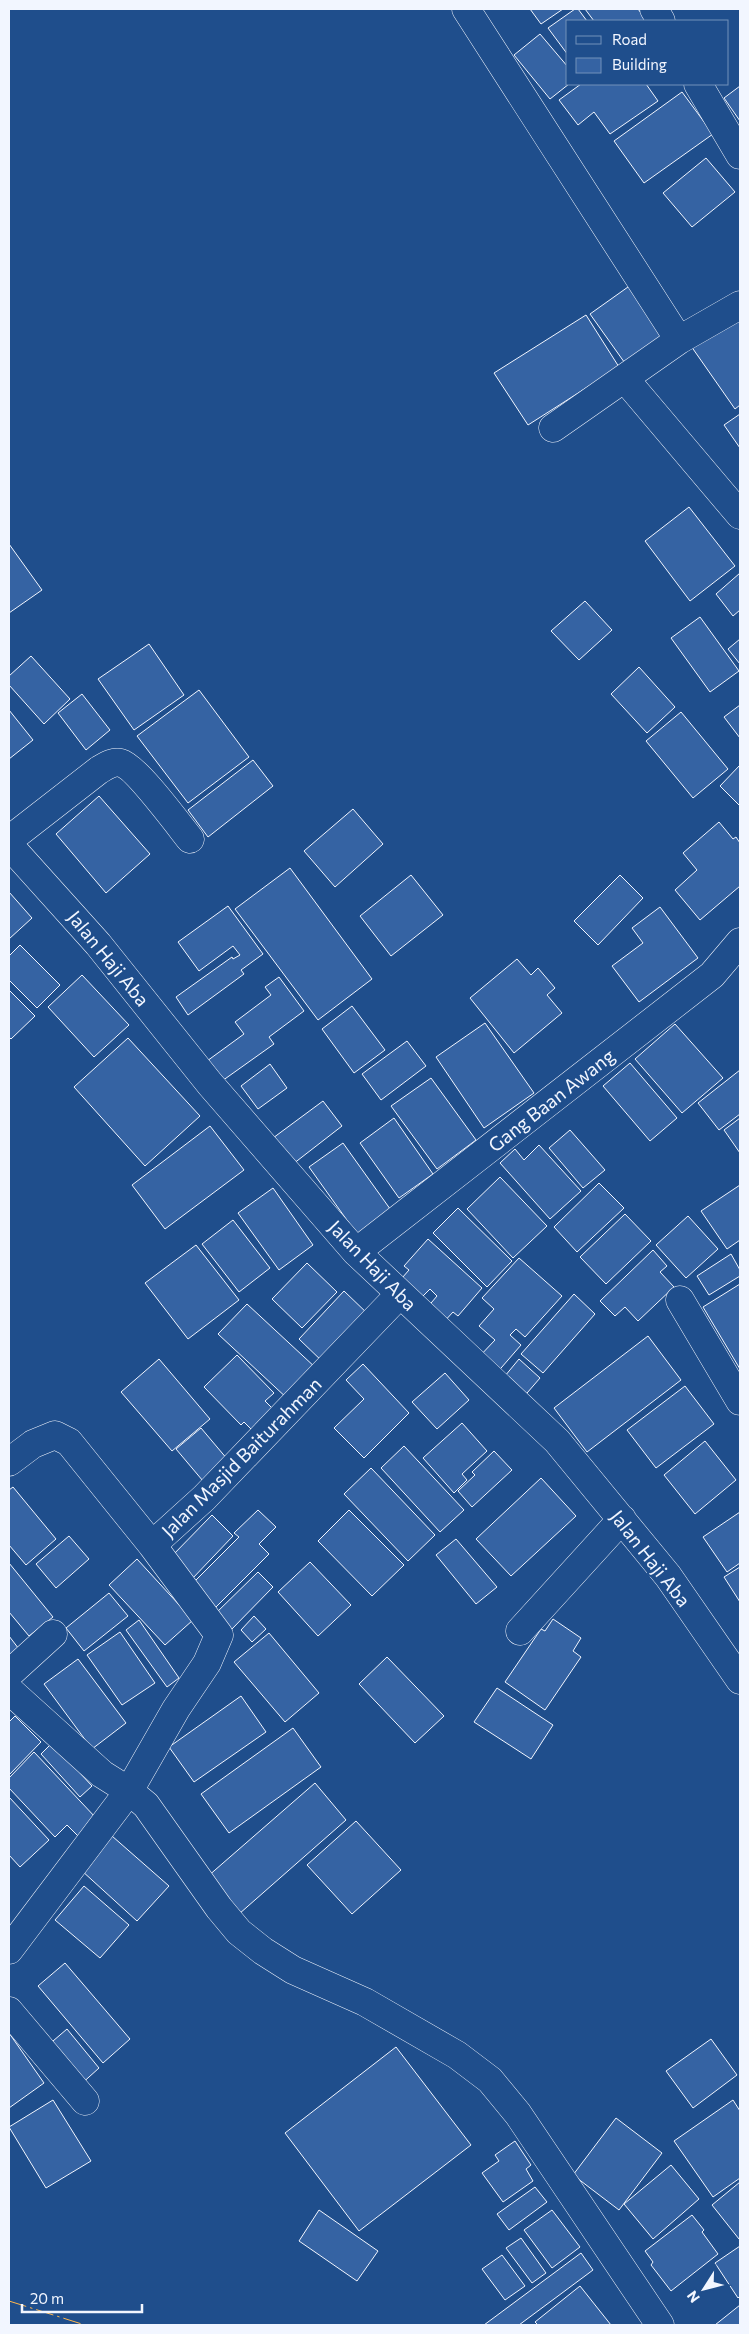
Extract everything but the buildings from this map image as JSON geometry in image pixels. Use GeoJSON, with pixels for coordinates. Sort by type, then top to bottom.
{"type":"FeatureCollection","features":[{"type":"Feature","properties":{"kind":"street"},"geometry":{"type":"LineString","coordinates":[[466,9],[679,340]]}},
{"type":"Feature","properties":{"kind":"street"},"geometry":{"type":"LineString","coordinates":[[654,9],[660,20]]}},
{"type":"Feature","properties":{"kind":"street"},"geometry":{"type":"LineString","coordinates":[[699,85],[740,155]]}},
{"type":"Feature","properties":{"kind":"street"},"geometry":{"type":"LineString","coordinates":[[553,428],[679,340],[740,306]]}},
{"type":"Feature","properties":{"kind":"street"},"geometry":{"type":"LineString","coordinates":[[625,379],[740,515]]}},
{"type":"Feature","properties":{"kind":"street"},"geometry":{"type":"LineString","coordinates":[[9,840],[99,770],[110,764],[122,763],[136,774],[190,838]]}},
{"type":"Feature","properties":{"kind":"street","name":"Jalan Haji Aba"},"geometry":{"type":"LineString","coordinates":[[9,845],[92,937],[210,1084],[356,1252],[557,1441],[668,1576],[740,1680]]}},
{"type":"Feature","properties":{"kind":"street","name":"Gang Baan Awang"},"geometry":{"type":"LineString","coordinates":[[356,1252],[712,975],[740,942]]}},
{"type":"Feature","properties":{"kind":"street","name":"Jalan Masjid Baiturahman"},"geometry":{"type":"LineString","coordinates":[[9,1950],[129,1791],[176,1709],[207,1663],[219,1635],[152,1545],[204,1498],[400,1294]]}},
{"type":"Feature","properties":{"kind":"street"},"geometry":{"type":"LineString","coordinates":[[680,1300],[740,1401]]}},
{"type":"Feature","properties":{"kind":"street"},"geometry":{"type":"LineString","coordinates":[[9,1462],[33,1444],[55,1434],[69,1442],[152,1545]]}},
{"type":"Feature","properties":{"kind":"street"},"geometry":{"type":"LineString","coordinates":[[520,1631],[622,1519]]}},
{"type":"Feature","properties":{"kind":"street"},"geometry":{"type":"LineString","coordinates":[[9,1674],[53,1634]]}},
{"type":"Feature","properties":{"kind":"street"},"geometry":{"type":"LineString","coordinates":[[9,1690],[102,1774],[129,1791],[146,1805],[219,1908],[239,1932],[263,1951],[293,1970],[365,2002],[457,2055],[490,2080],[518,2114],[660,2325]]}},
{"type":"Feature","properties":{"kind":"street"},"geometry":{"type":"LineString","coordinates":[[9,2011],[85,2100]]}},
{"type":"Feature","properties":{"kind":"power"},"geometry":{"type":"LineString","coordinates":[[9,2301],[85,2325]]}}]}
